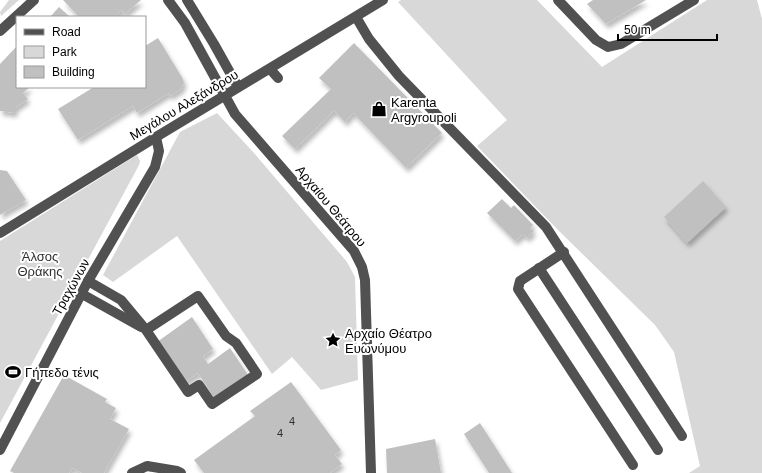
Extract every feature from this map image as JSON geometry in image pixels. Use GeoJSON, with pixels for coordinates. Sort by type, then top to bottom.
{"type":"FeatureCollection","features":[{"type":"Feature","properties":{"kind":"street"},"geometry":{"type":"LineString","coordinates":[[0,30],[34,0]]}},
{"type":"Feature","properties":{"kind":"street","name":"Αρχαίου Θεάτρου"},"geometry":{"type":"LineString","coordinates":[[168,0],[185,23],[235,114],[354,251],[362,267],[366,300],[371,473]]}},
{"type":"Feature","properties":{"kind":"street"},"geometry":{"type":"LineString","coordinates":[[187,0],[238,87]]}},
{"type":"Feature","properties":{"kind":"street","name":"Μεγάλου Αλεξάνδρου"},"geometry":{"type":"LineString","coordinates":[[0,233],[383,0]]}},
{"type":"Feature","properties":{"kind":"street"},"geometry":{"type":"LineString","coordinates":[[558,0],[596,40],[608,47],[622,44],[694,0]]}},
{"type":"Feature","properties":{"kind":"street"},"geometry":{"type":"LineString","coordinates":[[356,17],[369,39],[399,76],[539,219],[564,252],[682,436]]}},
{"type":"Feature","properties":{"kind":"street"},"geometry":{"type":"LineString","coordinates":[[270,68],[278,78]]}},
{"type":"Feature","properties":{"kind":"street","name":"Τραχώνων"},"geometry":{"type":"LineString","coordinates":[[0,450],[88,281],[155,167],[159,151],[156,137]]}},
{"type":"Feature","properties":{"kind":"street"},"geometry":{"type":"LineString","coordinates":[[564,252],[520,281],[518,288],[633,464]]}},
{"type":"Feature","properties":{"kind":"street"},"geometry":{"type":"LineString","coordinates":[[539,268],[658,450]]}},
{"type":"Feature","properties":{"kind":"street"},"geometry":{"type":"LineString","coordinates":[[88,281],[121,300],[146,330],[188,392],[199,385],[212,404],[258,374],[236,343],[226,336],[198,296],[146,330]]}},
{"type":"Feature","properties":{"kind":"street"},"geometry":{"type":"LineString","coordinates":[[82,294],[146,330]]}},
{"type":"Feature","properties":{"kind":"street"},"geometry":{"type":"LineString","coordinates":[[132,473],[147,466],[178,471],[181,473]]}},
{"type":"Feature","properties":{"kind":"green space"},"geometry":{"type":"Polygon","coordinates":[[[9,0],[19,0],[1,16],[0,12],[9,0]]]}},
{"type":"Feature","properties":{"kind":"green space"},"geometry":{"type":"Polygon","coordinates":[[[401,0],[537,0],[602,67],[707,0],[757,0],[762,19],[762,473],[689,473],[700,466],[674,352],[655,325],[556,228],[477,146],[507,120],[398,2],[401,0]]]}},
{"type":"Feature","properties":{"kind":"green space"},"geometry":{"type":"Polygon","coordinates":[[[217,113],[254,153],[347,262],[355,277],[358,380],[321,390],[292,357],[272,374],[177,236],[113,282],[103,275],[180,132],[217,113]]]}},
{"type":"Feature","properties":{"kind":"green space","name":"Άλσος Θράκης"},"geometry":{"type":"Polygon","coordinates":[[[137,155],[140,161],[139,165],[0,423],[0,241],[137,155]]]}},
{"type":"Feature","properties":{"kind":"building"},"geometry":{"type":"Polygon","coordinates":[[[63,0],[141,0],[125,14],[122,10],[116,16],[78,16],[63,0]]]}},
{"type":"Feature","properties":{"kind":"building"},"geometry":{"type":"Polygon","coordinates":[[[593,0],[646,0],[606,24],[587,4],[593,0]]]}},
{"type":"Feature","properties":{"kind":"building"},"geometry":{"type":"Polygon","coordinates":[[[59,7],[69,16],[51,16],[59,7]]]}},
{"type":"Feature","properties":{"kind":"building"},"geometry":{"type":"Polygon","coordinates":[[[158,38],[183,79],[184,83],[181,89],[170,96],[169,93],[137,113],[133,106],[78,140],[58,109],[92,88],[146,88],[146,45],[158,38]]]}},
{"type":"Feature","properties":{"kind":"building"},"geometry":{"type":"Polygon","coordinates":[[[354,43],[442,133],[406,168],[353,113],[345,122],[334,111],[295,149],[282,136],[331,89],[319,78],[354,43]]]}},
{"type":"Feature","properties":{"kind":"building"},"geometry":{"type":"Polygon","coordinates":[[[16,47],[16,88],[29,88],[23,93],[28,99],[15,108],[15,113],[0,111],[0,64],[16,47]]]}},
{"type":"Feature","properties":{"kind":"building"},"geometry":{"type":"Polygon","coordinates":[[[0,170],[7,171],[26,200],[0,215],[0,170]]]}},
{"type":"Feature","properties":{"kind":"building"},"geometry":{"type":"Polygon","coordinates":[[[703,181],[726,207],[687,243],[664,217],[703,181]]]}},
{"type":"Feature","properties":{"kind":"building"},"geometry":{"type":"Polygon","coordinates":[[[502,199],[511,208],[514,205],[533,225],[530,228],[534,231],[527,238],[523,234],[515,241],[487,213],[502,199]]]}},
{"type":"Feature","properties":{"kind":"building"},"geometry":{"type":"Polygon","coordinates":[[[192,317],[213,349],[203,356],[208,364],[230,348],[248,375],[214,398],[198,373],[185,382],[157,342],[192,317]]]}},
{"type":"Feature","properties":{"kind":"building"},"geometry":{"type":"Polygon","coordinates":[[[64,375],[107,399],[105,402],[116,408],[110,419],[129,429],[104,473],[82,473],[72,468],[69,473],[14,473],[10,471],[64,375]]]}},
{"type":"Feature","properties":{"kind":"building"},"geometry":{"type":"Polygon","coordinates":[[[291,382],[341,450],[335,455],[342,464],[330,473],[204,473],[194,460],[255,416],[250,411],[291,382]]]}},
{"type":"Feature","properties":{"kind":"building"},"geometry":{"type":"Polygon","coordinates":[[[480,423],[512,473],[489,473],[464,434],[480,423]]]}},
{"type":"Feature","properties":{"kind":"building"},"geometry":{"type":"Polygon","coordinates":[[[435,439],[441,473],[387,473],[386,449],[435,439]]]}},
{"type":"Feature","properties":{"kind":"place","name":"Karenta Argyroupoli"},"geometry":{"type":"Point","coordinates":[379,109]}},
{"type":"Feature","properties":{"kind":"place","name":"Αρχαίο Θέατρο Ευωνύμου"},"geometry":{"type":"Point","coordinates":[333,340]}},
{"type":"Feature","properties":{"kind":"place","name":"Γήπεδο τένις"},"geometry":{"type":"Point","coordinates":[13,372]}}]}
